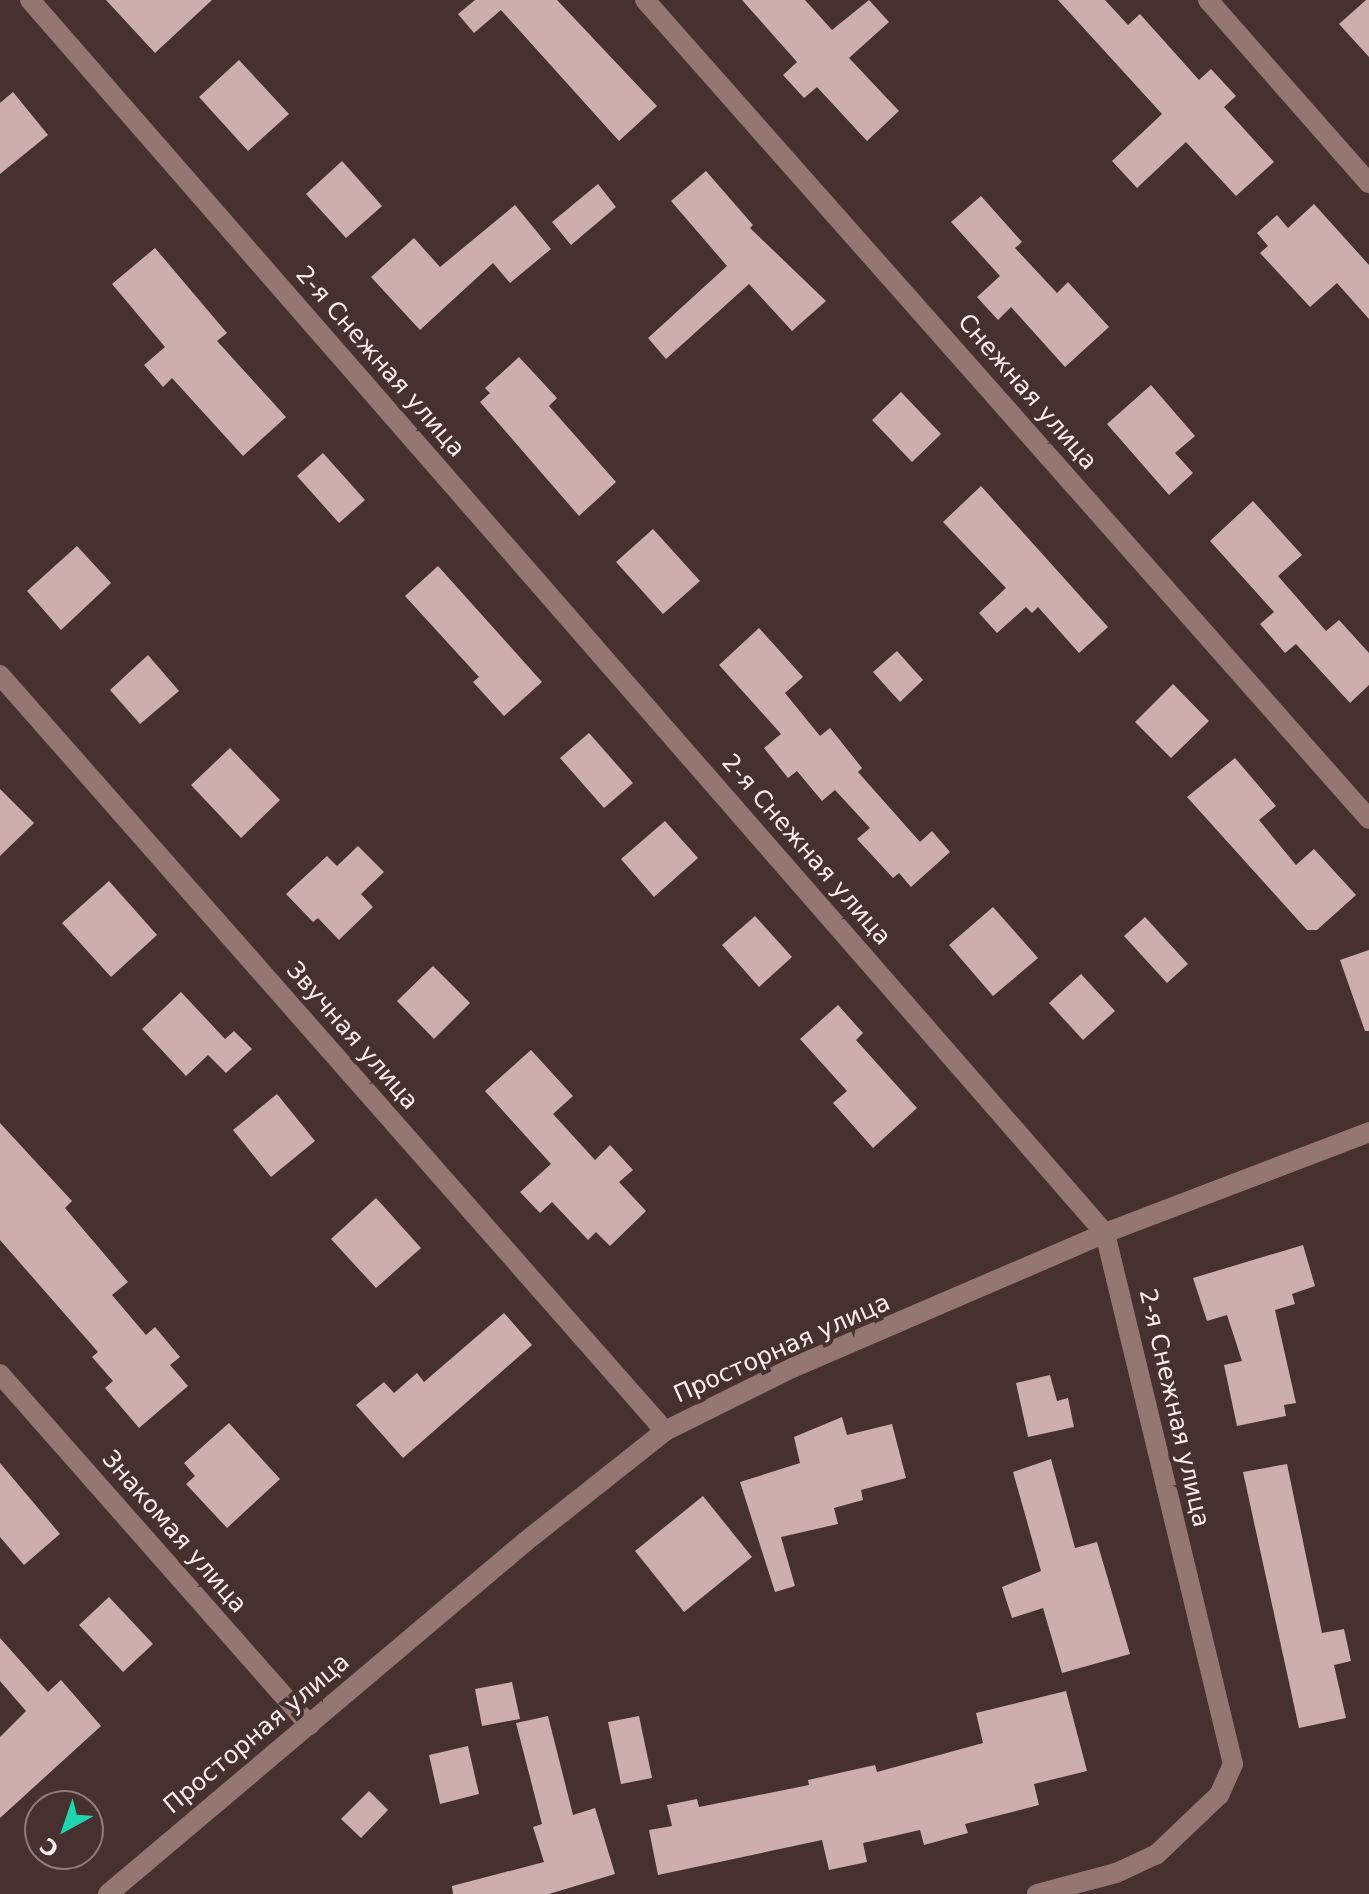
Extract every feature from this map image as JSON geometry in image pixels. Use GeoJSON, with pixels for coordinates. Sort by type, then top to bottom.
{"type":"FeatureCollection","features":[{"type":"Feature","properties":{"kind":"street","name":"2-я Снежная улица"},"geometry":{"type":"LineString","coordinates":[[30,0],[1105,1233],[1233,1764],[1219,1795],[1157,1854],[1116,1873],[1037,1894]]}},
{"type":"Feature","properties":{"kind":"street","name":"Снежная улица"},"geometry":{"type":"LineString","coordinates":[[645,0],[1369,819]]}},
{"type":"Feature","properties":{"kind":"street"},"geometry":{"type":"LineString","coordinates":[[1208,0],[1369,183]]}},
{"type":"Feature","properties":{"kind":"street","name":"Звучная улица"},"geometry":{"type":"LineString","coordinates":[[0,675],[665,1431]]}},
{"type":"Feature","properties":{"kind":"street","name":"Просторная улица"},"geometry":{"type":"LineString","coordinates":[[108,1894],[665,1431],[792,1368],[1105,1233],[1369,1132]]}},
{"type":"Feature","properties":{"kind":"street","name":"Знакомая улица"},"geometry":{"type":"LineString","coordinates":[[0,1374],[309,1725]]}},
{"type":"Feature","properties":{"kind":"building"},"geometry":{"type":"Polygon","coordinates":[[[106,0],[212,0],[155,53],[106,0]]]}},
{"type":"Feature","properties":{"kind":"building"},"geometry":{"type":"Polygon","coordinates":[[[475,0],[557,0],[657,106],[619,141],[501,10],[474,33],[458,14],[475,0]]]}},
{"type":"Feature","properties":{"kind":"building"},"geometry":{"type":"Polygon","coordinates":[[[742,0],[805,0],[832,30],[869,0],[889,22],[849,58],[899,111],[867,141],[817,87],[804,98],[783,75],[797,62],[742,0]]]}},
{"type":"Feature","properties":{"kind":"building"},"geometry":{"type":"Polygon","coordinates":[[[1058,0],[1105,0],[1128,25],[1140,14],[1199,80],[1211,69],[1236,96],[1224,107],[1274,162],[1236,196],[1186,142],[1137,188],[1112,161],[1162,114],[1058,0]]]}},
{"type":"Feature","properties":{"kind":"building"},"geometry":{"type":"Polygon","coordinates":[[[1369,0],[1369,57],[1339,24],[1369,0]]]}},
{"type":"Feature","properties":{"kind":"building"},"geometry":{"type":"Polygon","coordinates":[[[239,60],[289,114],[248,151],[199,97],[239,60]]]}},
{"type":"Feature","properties":{"kind":"building"},"geometry":{"type":"Polygon","coordinates":[[[13,92],[48,135],[0,174],[0,103],[13,92]]]}},
{"type":"Feature","properties":{"kind":"building"},"geometry":{"type":"Polygon","coordinates":[[[342,161],[382,206],[346,238],[306,194],[342,161]]]}},
{"type":"Feature","properties":{"kind":"building"},"geometry":{"type":"Polygon","coordinates":[[[706,171],[753,225],[750,228],[826,301],[792,331],[749,284],[666,359],[648,338],[727,266],[671,201],[706,171]]]}},
{"type":"Feature","properties":{"kind":"building"},"geometry":{"type":"Polygon","coordinates":[[[598,184],[616,207],[571,245],[552,222],[598,184]]]}},
{"type":"Feature","properties":{"kind":"building"},"geometry":{"type":"Polygon","coordinates":[[[981,196],[1022,242],[1015,248],[1057,293],[1068,282],[1109,327],[1065,367],[1011,307],[998,320],[977,297],[1000,276],[951,222],[981,196]]]}},
{"type":"Feature","properties":{"kind":"building"},"geometry":{"type":"Polygon","coordinates":[[[1314,204],[1369,265],[1369,319],[1337,283],[1310,307],[1260,253],[1268,246],[1257,233],[1277,215],[1288,228],[1314,204]]]}},
{"type":"Feature","properties":{"kind":"building"},"geometry":{"type":"Polygon","coordinates":[[[515,205],[551,249],[510,283],[493,263],[420,330],[371,277],[414,238],[440,267],[515,205]]]}},
{"type":"Feature","properties":{"kind":"building"},"geometry":{"type":"Polygon","coordinates":[[[155,248],[227,333],[217,341],[286,417],[243,456],[172,378],[163,387],[144,365],[165,347],[112,284],[155,248]]]}},
{"type":"Feature","properties":{"kind":"building"},"geometry":{"type":"Polygon","coordinates":[[[519,357],[557,398],[549,406],[616,482],[579,516],[480,402],[490,393],[485,388],[519,357]]]}},
{"type":"Feature","properties":{"kind":"building"},"geometry":{"type":"Polygon","coordinates":[[[1151,385],[1195,436],[1175,453],[1193,473],[1169,495],[1107,424],[1151,385]]]}},
{"type":"Feature","properties":{"kind":"building"},"geometry":{"type":"Polygon","coordinates":[[[901,392],[941,434],[912,462],[872,420],[901,392]]]}},
{"type":"Feature","properties":{"kind":"building"},"geometry":{"type":"Polygon","coordinates":[[[323,453],[365,500],[339,523],[297,476],[323,453]]]}},
{"type":"Feature","properties":{"kind":"building"},"geometry":{"type":"Polygon","coordinates":[[[981,486],[1108,627],[1079,653],[1038,607],[1032,613],[1026,607],[997,633],[979,613],[1006,588],[943,522],[981,486]]]}},
{"type":"Feature","properties":{"kind":"building"},"geometry":{"type":"Polygon","coordinates":[[[1253,501],[1302,555],[1278,576],[1326,631],[1339,620],[1369,653],[1369,685],[1350,703],[1296,644],[1285,653],[1260,624],[1274,612],[1210,541],[1253,501]]]}},
{"type":"Feature","properties":{"kind":"building"},"geometry":{"type":"Polygon","coordinates":[[[653,529],[700,581],[663,614],[616,562],[653,529]]]}},
{"type":"Feature","properties":{"kind":"building"},"geometry":{"type":"Polygon","coordinates":[[[77,546],[111,583],[61,630],[27,591],[77,546]]]}},
{"type":"Feature","properties":{"kind":"building"},"geometry":{"type":"Polygon","coordinates":[[[438,566],[542,682],[504,716],[473,682],[479,677],[405,596],[438,566]]]}},
{"type":"Feature","properties":{"kind":"building"},"geometry":{"type":"Polygon","coordinates":[[[759,628],[803,677],[785,693],[820,736],[830,728],[862,768],[858,772],[920,842],[932,831],[950,852],[911,887],[899,873],[893,878],[857,839],[870,828],[835,790],[822,801],[797,771],[788,778],[764,748],[781,734],[719,665],[759,628]]]}},
{"type":"Feature","properties":{"kind":"building"},"geometry":{"type":"Polygon","coordinates":[[[897,651],[923,680],[900,702],[873,672],[897,651]]]}},
{"type":"Feature","properties":{"kind":"building"},"geometry":{"type":"Polygon","coordinates":[[[148,655],[179,691],[140,724],[110,690],[148,655]]]}},
{"type":"Feature","properties":{"kind":"building"},"geometry":{"type":"Polygon","coordinates":[[[1173,684],[1209,721],[1171,758],[1135,722],[1173,684]]]}},
{"type":"Feature","properties":{"kind":"building"},"geometry":{"type":"Polygon","coordinates":[[[589,733],[633,783],[604,808],[560,758],[589,733]]]}},
{"type":"Feature","properties":{"kind":"building"},"geometry":{"type":"Polygon","coordinates":[[[230,748],[280,800],[241,838],[191,785],[230,748]]]}},
{"type":"Feature","properties":{"kind":"building"},"geometry":{"type":"Polygon","coordinates":[[[1235,758],[1276,806],[1259,820],[1296,865],[1314,849],[1356,895],[1317,930],[1307,930],[1187,797],[1235,758]]]}},
{"type":"Feature","properties":{"kind":"building"},"geometry":{"type":"Polygon","coordinates":[[[0,789],[34,823],[0,856],[0,789]]]}},
{"type":"Feature","properties":{"kind":"building"},"geometry":{"type":"Polygon","coordinates":[[[665,821],[698,858],[654,897],[621,859],[665,821]]]}},
{"type":"Feature","properties":{"kind":"building"},"geometry":{"type":"Polygon","coordinates":[[[358,846],[384,872],[361,894],[373,907],[339,940],[318,918],[313,922],[286,894],[327,856],[337,866],[358,846]]]}},
{"type":"Feature","properties":{"kind":"building"},"geometry":{"type":"Polygon","coordinates":[[[109,881],[157,935],[111,977],[62,923],[109,881]]]}},
{"type":"Feature","properties":{"kind":"building"},"geometry":{"type":"Polygon","coordinates":[[[993,907],[1038,958],[993,996],[949,945],[993,907]]]}},
{"type":"Feature","properties":{"kind":"building"},"geometry":{"type":"Polygon","coordinates":[[[755,916],[792,957],[759,987],[722,945],[755,916]]]}},
{"type":"Feature","properties":{"kind":"building"},"geometry":{"type":"Polygon","coordinates":[[[1145,917],[1188,964],[1167,983],[1124,936],[1145,917]]]}},
{"type":"Feature","properties":{"kind":"building"},"geometry":{"type":"Polygon","coordinates":[[[1369,950],[1369,1031],[1365,1031],[1340,960],[1369,950]]]}},
{"type":"Feature","properties":{"kind":"building"},"geometry":{"type":"Polygon","coordinates":[[[433,966],[470,1003],[434,1039],[397,1001],[433,966]]]}},
{"type":"Feature","properties":{"kind":"building"},"geometry":{"type":"Polygon","coordinates":[[[1081,974],[1115,1011],[1083,1040],[1049,1003],[1081,974]]]}},
{"type":"Feature","properties":{"kind":"building"},"geometry":{"type":"Polygon","coordinates":[[[181,992],[225,1039],[234,1031],[252,1049],[226,1073],[208,1055],[186,1076],[142,1029],[181,992]]]}},
{"type":"Feature","properties":{"kind":"building"},"geometry":{"type":"Polygon","coordinates":[[[838,1005],[863,1033],[856,1040],[917,1108],[873,1148],[833,1103],[847,1091],[800,1039],[838,1005]]]}},
{"type":"Feature","properties":{"kind":"building"},"geometry":{"type":"Polygon","coordinates":[[[531,1050],[573,1096],[553,1114],[595,1160],[610,1145],[633,1170],[619,1182],[646,1211],[610,1246],[596,1232],[588,1240],[552,1202],[540,1213],[520,1192],[551,1164],[485,1091],[531,1050]]]}},
{"type":"Feature","properties":{"kind":"building"},"geometry":{"type":"Polygon","coordinates":[[[277,1094],[315,1141],[271,1177],[233,1130],[277,1094]]]}},
{"type":"Feature","properties":{"kind":"building"},"geometry":{"type":"Polygon","coordinates":[[[0,1123],[72,1201],[65,1208],[128,1282],[112,1295],[146,1335],[155,1327],[180,1357],[170,1365],[188,1386],[139,1428],[105,1388],[113,1381],[92,1357],[98,1352],[0,1240],[0,1123]]]}},
{"type":"Feature","properties":{"kind":"building"},"geometry":{"type":"Polygon","coordinates":[[[376,1198],[421,1248],[376,1288],[331,1239],[376,1198]]]}},
{"type":"Feature","properties":{"kind":"building"},"geometry":{"type":"Polygon","coordinates":[[[1303,1245],[1315,1286],[1292,1294],[1295,1304],[1275,1310],[1296,1403],[1284,1405],[1286,1416],[1237,1426],[1224,1365],[1242,1361],[1227,1315],[1207,1321],[1193,1278],[1303,1245]]]}},
{"type":"Feature","properties":{"kind":"building"},"geometry":{"type":"Polygon","coordinates":[[[504,1313],[532,1345],[403,1458],[356,1405],[384,1382],[394,1393],[417,1373],[424,1382],[504,1313]]]}},
{"type":"Feature","properties":{"kind":"building"},"geometry":{"type":"Polygon","coordinates":[[[1050,1375],[1057,1401],[1068,1398],[1074,1427],[1028,1437],[1016,1383],[1050,1375]]]}},
{"type":"Feature","properties":{"kind":"building"},"geometry":{"type":"Polygon","coordinates":[[[842,1417],[847,1435],[892,1424],[906,1478],[861,1490],[863,1500],[834,1508],[838,1524],[781,1537],[795,1586],[775,1592],[740,1482],[800,1463],[794,1437],[842,1417]]]}},
{"type":"Feature","properties":{"kind":"building"},"geometry":{"type":"Polygon","coordinates":[[[229,1423],[280,1479],[227,1528],[186,1484],[195,1476],[184,1463],[229,1423]]]}},
{"type":"Feature","properties":{"kind":"building"},"geometry":{"type":"Polygon","coordinates":[[[1051,1459],[1075,1548],[1097,1542],[1130,1654],[1062,1673],[1043,1608],[1012,1618],[1002,1587],[1041,1571],[1013,1472],[1051,1459]]]}},
{"type":"Feature","properties":{"kind":"building"},"geometry":{"type":"Polygon","coordinates":[[[0,1463],[60,1534],[24,1565],[0,1537],[0,1463]]]}},
{"type":"Feature","properties":{"kind":"building"},"geometry":{"type":"Polygon","coordinates":[[[1287,1464],[1322,1633],[1344,1629],[1351,1661],[1334,1665],[1346,1718],[1299,1728],[1243,1472],[1287,1464]]]}},
{"type":"Feature","properties":{"kind":"building"},"geometry":{"type":"Polygon","coordinates":[[[703,1496],[752,1557],[684,1612],[635,1551],[703,1496]]]}},
{"type":"Feature","properties":{"kind":"building"},"geometry":{"type":"Polygon","coordinates":[[[109,1597],[153,1644],[123,1672],[79,1625],[109,1597]]]}},
{"type":"Feature","properties":{"kind":"building"},"geometry":{"type":"Polygon","coordinates":[[[0,1638],[48,1692],[61,1680],[101,1726],[31,1790],[24,1790],[24,1796],[0,1818],[0,1737],[26,1711],[0,1681],[0,1638]]]}},
{"type":"Feature","properties":{"kind":"building"},"geometry":{"type":"Polygon","coordinates":[[[512,1682],[520,1719],[482,1726],[475,1689],[512,1682]]]}},
{"type":"Feature","properties":{"kind":"building"},"geometry":{"type":"Polygon","coordinates":[[[1066,1691],[1087,1771],[1034,1784],[1039,1805],[965,1824],[968,1833],[924,1845],[920,1830],[863,1843],[867,1862],[829,1870],[822,1840],[658,1875],[649,1830],[672,1826],[667,1805],[697,1799],[699,1807],[809,1785],[808,1780],[875,1765],[877,1772],[983,1743],[976,1713],[1066,1691]]]}},
{"type":"Feature","properties":{"kind":"building"},"geometry":{"type":"Polygon","coordinates":[[[548,1716],[573,1815],[595,1808],[615,1874],[549,1894],[453,1894],[452,1886],[544,1862],[533,1827],[542,1824],[516,1723],[548,1716]]]}},
{"type":"Feature","properties":{"kind":"building"},"geometry":{"type":"Polygon","coordinates":[[[639,1716],[652,1778],[621,1784],[608,1722],[639,1716]]]}},
{"type":"Feature","properties":{"kind":"building"},"geometry":{"type":"Polygon","coordinates":[[[468,1746],[479,1794],[440,1804],[429,1755],[468,1746]]]}},
{"type":"Feature","properties":{"kind":"building"},"geometry":{"type":"Polygon","coordinates":[[[369,1791],[388,1810],[361,1838],[341,1819],[369,1791]]]}}]}
